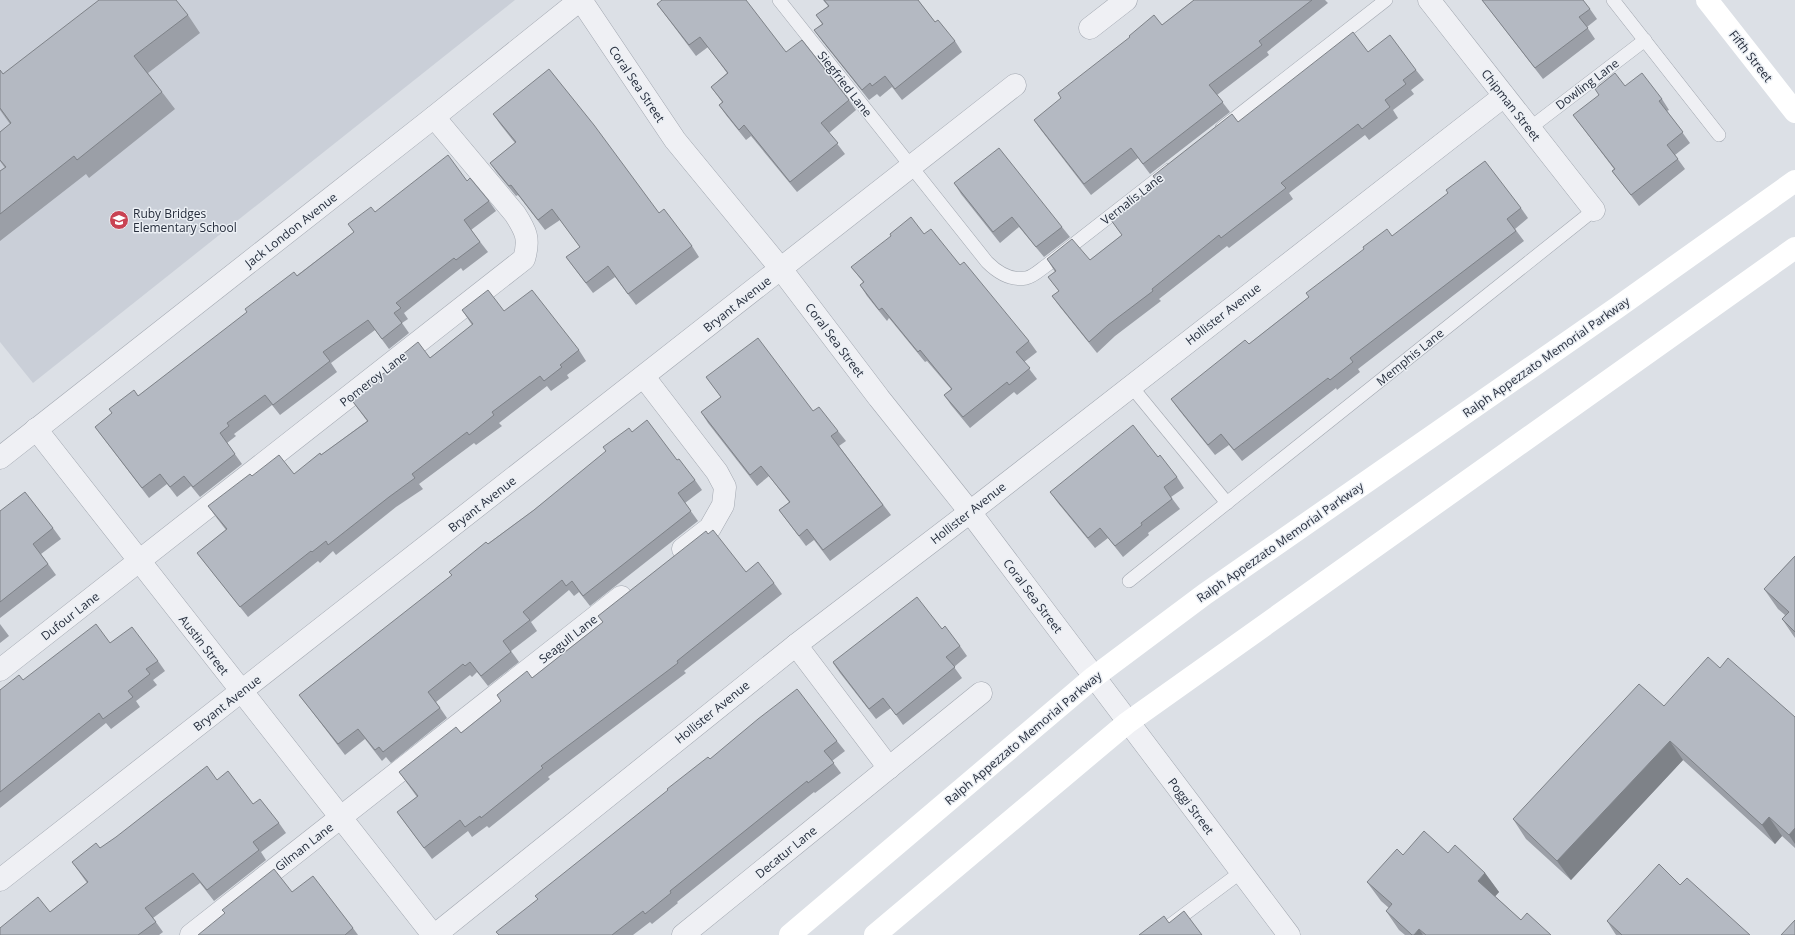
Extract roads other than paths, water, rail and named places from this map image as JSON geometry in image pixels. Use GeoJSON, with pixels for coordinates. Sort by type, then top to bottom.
{"type":"FeatureCollection","features":[{"type":"Feature","properties":{"kind":"street","name":"Jack London Avenue"},"geometry":{"type":"LineString","coordinates":[[0,458],[434,117],[580,0]]}},
{"type":"Feature","properties":{"kind":"street","name":"Coral Sea Street"},"geometry":{"type":"LineString","coordinates":[[580,0],[675,140],[781,270],[879,398],[970,512],[1094,677]]}},
{"type":"Feature","properties":{"kind":"street"},"geometry":{"type":"LineString","coordinates":[[1090,28],[1126,0]]}},
{"type":"Feature","properties":{"kind":"street","name":"Chipman Street"},"geometry":{"type":"LineString","coordinates":[[1429,0],[1594,210]]}},
{"type":"Feature","properties":{"kind":"street","name":"Fifth Street"},"geometry":{"type":"LineString","coordinates":[[1707,0],[1795,112]]}},
{"type":"Feature","properties":{"kind":"street","name":"Bryant Avenue"},"geometry":{"type":"LineString","coordinates":[[0,880],[1015,86]]}},
{"type":"Feature","properties":{"kind":"street","name":"Hollister Avenue"},"geometry":{"type":"LineString","coordinates":[[434,935],[796,645],[970,512],[1504,96]]}},
{"type":"Feature","properties":{"kind":"street","name":"Pomeroy Lane"},"geometry":{"type":"LineString","coordinates":[[139,561],[524,259],[528,245],[525,229],[515,214],[434,117]]}},
{"type":"Feature","properties":{"kind":"street","name":"Ralph Appezzato Memorial Parkway"},"geometry":{"type":"LineString","coordinates":[[790,935],[1094,677],[1205,594],[1618,307],[1795,181]]}},
{"type":"Feature","properties":{"kind":"street"},"geometry":{"type":"LineString","coordinates":[[875,935],[1127,723],[1795,248]]}},
{"type":"Feature","properties":{"kind":"street"},"geometry":{"type":"LineString","coordinates":[[644,377],[716,472],[725,487],[723,505],[710,528],[666,562]]}},
{"type":"Feature","properties":{"kind":"street","name":"Austin Street"},"geometry":{"type":"LineString","coordinates":[[36,429],[340,818],[434,935]]}},
{"type":"Feature","properties":{"kind":"street","name":"Dufour Lane"},"geometry":{"type":"LineString","coordinates":[[0,670],[139,561]]}},
{"type":"Feature","properties":{"kind":"street","name":"Seagull Lane"},"geometry":{"type":"LineString","coordinates":[[340,818],[635,587]]}},
{"type":"Feature","properties":{"kind":"street"},"geometry":{"type":"LineString","coordinates":[[796,645],[889,768]]}},
{"type":"Feature","properties":{"kind":"street","name":"Poggi Street"},"geometry":{"type":"LineString","coordinates":[[1094,677],[1127,723],[1289,935]]}},
{"type":"Feature","properties":{"kind":"street","name":"Decatur Lane"},"geometry":{"type":"LineString","coordinates":[[683,935],[981,693]]}},
{"type":"Feature","properties":{"kind":"street","name":"Gilman Lane"},"geometry":{"type":"LineString","coordinates":[[191,935],[340,818]]}},
{"type":"Feature","properties":{"kind":"lane","name":"Siegfried Lane"},"geometry":{"type":"LineString","coordinates":[[779,0],[911,168]]}},
{"type":"Feature","properties":{"kind":"lane"},"geometry":{"type":"LineString","coordinates":[[1211,137],[1386,0]]}},
{"type":"Feature","properties":{"kind":"lane"},"geometry":{"type":"LineString","coordinates":[[1613,0],[1719,135]]}},
{"type":"Feature","properties":{"kind":"lane","name":"Dowling Lane"},"geometry":{"type":"LineString","coordinates":[[1530,128],[1645,40]]}},
{"type":"Feature","properties":{"kind":"lane","name":"Vernalis Lane"},"geometry":{"type":"LineString","coordinates":[[911,168],[987,262],[998,272],[1010,277],[1027,278],[1047,265],[1179,162]]}},
{"type":"Feature","properties":{"kind":"lane","name":"Memphis Lane"},"geometry":{"type":"LineString","coordinates":[[1129,581],[1594,210]]}},
{"type":"Feature","properties":{"kind":"lane"},"geometry":{"type":"LineString","coordinates":[[1131,386],[1227,503]]}},
{"type":"Feature","properties":{"kind":"lane"},"geometry":{"type":"LineString","coordinates":[[1157,935],[1241,872]]}},
{"type":"Feature","properties":{"kind":"place","name":"Ruby Bridges Elementary School"},"geometry":{"type":"Point","coordinates":[119,220]}}]}
